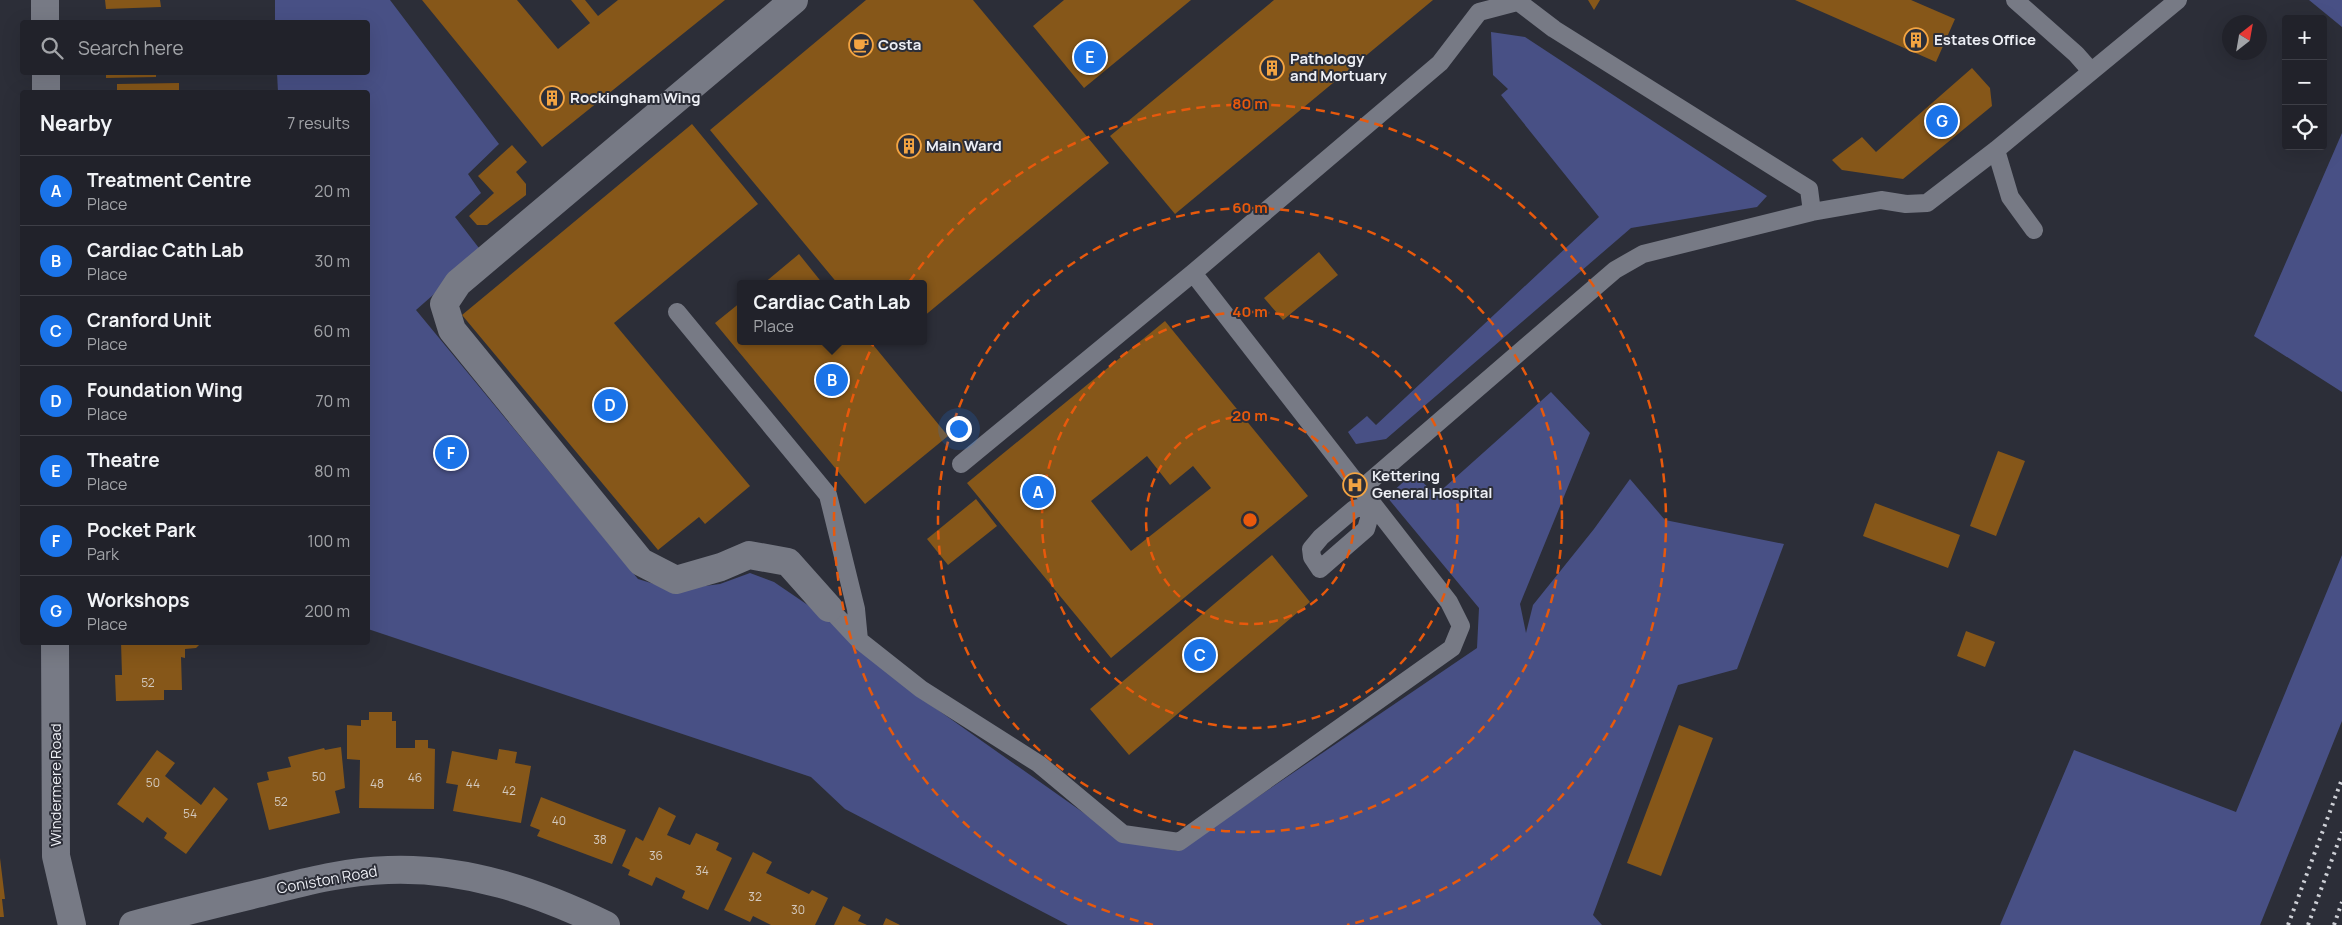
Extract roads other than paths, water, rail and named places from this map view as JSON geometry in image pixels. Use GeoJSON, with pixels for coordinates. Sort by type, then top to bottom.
{"type":"FeatureCollection","features":[{"type":"Feature","properties":{"kind":"street"},"geometry":{"type":"LineString","coordinates":[[45,0],[45,20]]}},
{"type":"Feature","properties":{"kind":"street"},"geometry":{"type":"LineString","coordinates":[[794,0],[458,283],[444,304],[452,330],[641,562],[676,580],[721,567],[749,556],[788,562],[829,608]]}},
{"type":"Feature","properties":{"kind":"street"},"geometry":{"type":"LineString","coordinates":[[46,75],[46,90]]}},
{"type":"Feature","properties":{"kind":"street","name":"Windermere Road"},"geometry":{"type":"LineString","coordinates":[[56,645],[56,856],[72,925]]}},
{"type":"Feature","properties":{"kind":"street","name":"Coniston Road"},"geometry":{"type":"LineString","coordinates":[[133,925],[292,885],[341,875],[388,870],[439,872],[495,881],[557,902],[606,925]]}},
{"type":"Feature","properties":{"kind":"lane"},"geometry":{"type":"LineString","coordinates":[[2015,0],[2076,54],[2091,71]]}},
{"type":"Feature","properties":{"kind":"lane"},"geometry":{"type":"LineString","coordinates":[[1361,489],[1614,270],[1643,254],[1812,212],[1881,200],[1906,204],[1927,202],[1996,150],[2178,0]]}},
{"type":"Feature","properties":{"kind":"lane"},"geometry":{"type":"LineString","coordinates":[[961,464],[1193,273],[1440,63],[1479,12],[1517,1],[1554,29],[1809,189],[1812,212]]}},
{"type":"Feature","properties":{"kind":"lane"},"geometry":{"type":"LineString","coordinates":[[1996,150],[2010,197],[2034,230]]}},
{"type":"Feature","properties":{"kind":"lane"},"geometry":{"type":"LineString","coordinates":[[829,608],[859,640],[921,689],[1039,764],[1123,834],[1179,842],[1452,648],[1460,626],[1449,602],[1193,273]]}},
{"type":"Feature","properties":{"kind":"lane"},"geometry":{"type":"LineString","coordinates":[[677,312],[828,495],[856,609],[859,640]]}},
{"type":"Feature","properties":{"kind":"railway"},"geometry":{"type":"LineString","coordinates":[[2288,925],[2342,779]]}},
{"type":"Feature","properties":{"kind":"railway"},"geometry":{"type":"LineString","coordinates":[[2308,925],[2342,832]]}},
{"type":"Feature","properties":{"kind":"railway"},"geometry":{"type":"LineString","coordinates":[[2334,925],[2342,902]]}},
{"type":"Feature","properties":{"kind":"place","name":"Estates Office"},"geometry":{"type":"Point","coordinates":[1916,40]}},
{"type":"Feature","properties":{"kind":"place","name":"Costa"},"geometry":{"type":"Point","coordinates":[861,45]}},
{"type":"Feature","properties":{"kind":"place","name":"Theatre"},"geometry":{"type":"Point","coordinates":[1090,57]}},
{"type":"Feature","properties":{"kind":"place","name":"Pathology and Mortuary"},"geometry":{"type":"Point","coordinates":[1272,68]}},
{"type":"Feature","properties":{"kind":"place","name":"Rockingham Wing"},"geometry":{"type":"Point","coordinates":[552,98]}},
{"type":"Feature","properties":{"kind":"place","name":"Workshops"},"geometry":{"type":"Point","coordinates":[1942,121]}},
{"type":"Feature","properties":{"kind":"place","name":"Main Ward"},"geometry":{"type":"Point","coordinates":[909,146]}},
{"type":"Feature","properties":{"kind":"place","name":"Cardiac Cath Lab"},"geometry":{"type":"Point","coordinates":[832,380]}},
{"type":"Feature","properties":{"kind":"place","name":"Foundation Wing"},"geometry":{"type":"Point","coordinates":[610,405]}},
{"type":"Feature","properties":{"kind":"place","name":"Pocket Park"},"geometry":{"type":"Point","coordinates":[451,453]}},
{"type":"Feature","properties":{"kind":"place","name":"Kettering General Hospital"},"geometry":{"type":"Point","coordinates":[1355,485]}},
{"type":"Feature","properties":{"kind":"place","name":"Treatment Centre"},"geometry":{"type":"Point","coordinates":[1038,492]}},
{"type":"Feature","properties":{"kind":"place","name":"Cranford Unit"},"geometry":{"type":"Point","coordinates":[1200,655]}}]}
